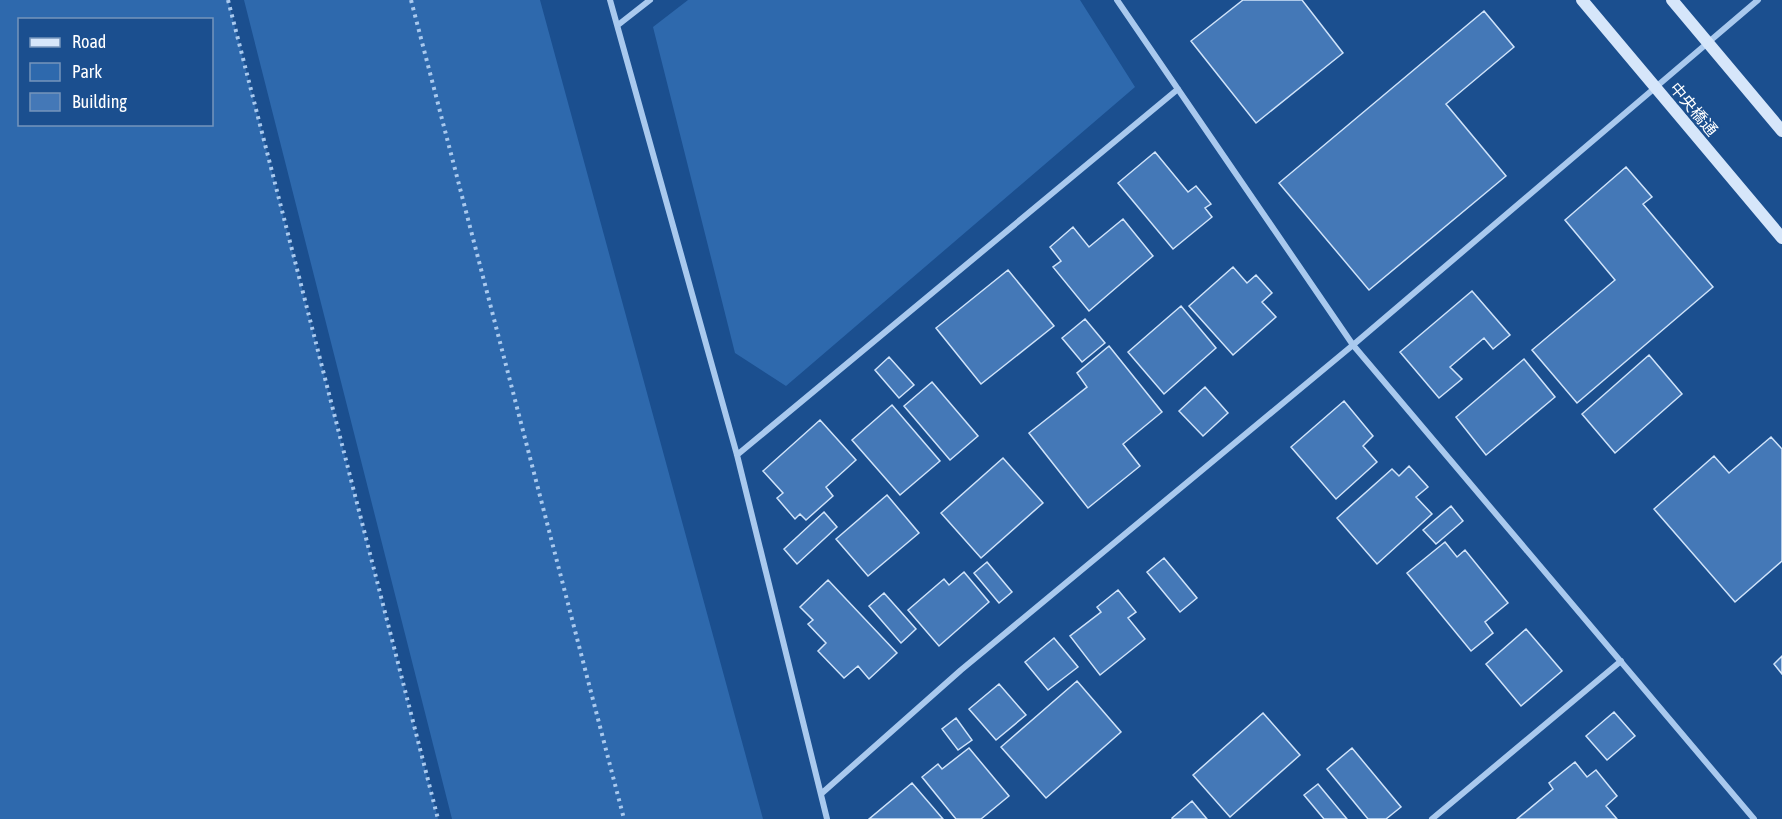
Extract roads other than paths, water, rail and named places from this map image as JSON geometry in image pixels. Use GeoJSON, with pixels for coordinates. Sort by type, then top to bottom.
{"type":"FeatureCollection","features":[{"type":"Feature","properties":{"kind":"street"},"geometry":{"type":"LineString","coordinates":[[610,0],[737,455],[828,819]]}},
{"type":"Feature","properties":{"kind":"street"},"geometry":{"type":"LineString","coordinates":[[618,25],[650,0]]}},
{"type":"Feature","properties":{"kind":"street"},"geometry":{"type":"LineString","coordinates":[[1117,0],[1353,345],[1754,819]]}},
{"type":"Feature","properties":{"kind":"street","name":"中央橋通"},"geometry":{"type":"LineString","coordinates":[[1582,0],[1782,238]]}},
{"type":"Feature","properties":{"kind":"street"},"geometry":{"type":"LineString","coordinates":[[1672,0],[1782,131]]}},
{"type":"Feature","properties":{"kind":"street"},"geometry":{"type":"LineString","coordinates":[[821,794],[961,670],[1353,345],[1758,0]]}},
{"type":"Feature","properties":{"kind":"street"},"geometry":{"type":"LineString","coordinates":[[737,455],[1178,89]]}},
{"type":"Feature","properties":{"kind":"street"},"geometry":{"type":"LineString","coordinates":[[1432,819],[1621,661]]}}]}
